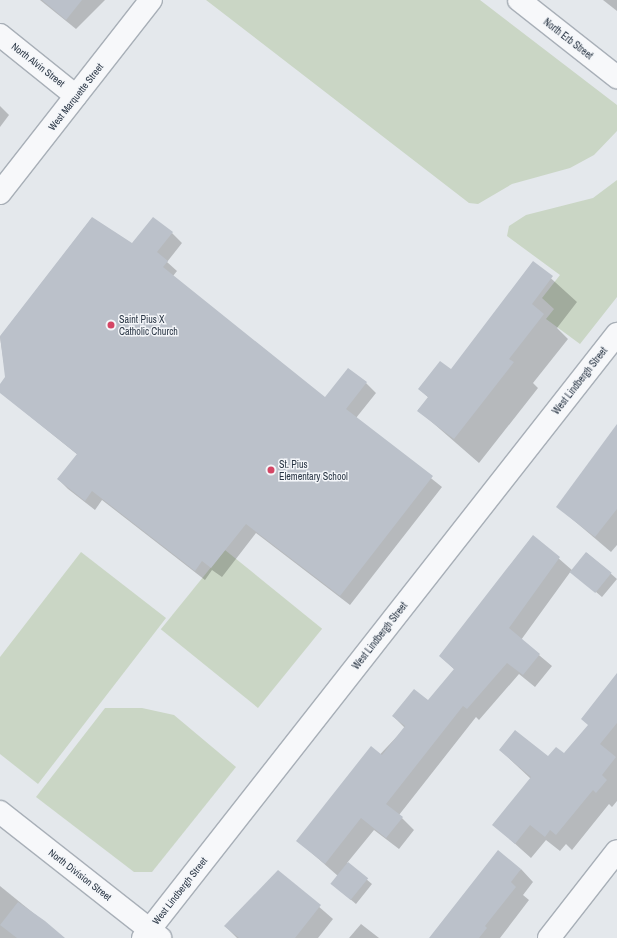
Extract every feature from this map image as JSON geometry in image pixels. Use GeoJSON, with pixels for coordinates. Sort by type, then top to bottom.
{"type":"FeatureCollection","features":[{"type":"Feature","properties":{"kind":"street","name":"West Marquette Street"},"geometry":{"type":"LineString","coordinates":[[0,193],[151,0]]}},
{"type":"Feature","properties":{"kind":"street","name":"North Erb Street"},"geometry":{"type":"LineString","coordinates":[[519,0],[617,77]]}},
{"type":"Feature","properties":{"kind":"street","name":"North Alvin Street"},"geometry":{"type":"LineString","coordinates":[[0,35],[76,96]]}},
{"type":"Feature","properties":{"kind":"street","name":"West Lindbergh Street"},"geometry":{"type":"LineString","coordinates":[[151,935],[617,334]]}},
{"type":"Feature","properties":{"kind":"street","name":"North Division Street"},"geometry":{"type":"LineString","coordinates":[[0,812],[151,935]]}},
{"type":"Feature","properties":{"kind":"street"},"geometry":{"type":"LineString","coordinates":[[549,938],[617,852]]}},
{"type":"Feature","properties":{"kind":"green space"},"geometry":{"type":"Polygon","coordinates":[[[206,0],[480,0],[617,105],[617,131],[594,155],[570,168],[512,184],[478,204],[469,203],[206,0]]]}},
{"type":"Feature","properties":{"kind":"green space"},"geometry":{"type":"Polygon","coordinates":[[[617,180],[617,297],[580,344],[546,319],[554,309],[542,298],[560,275],[507,236],[509,226],[526,215],[593,198],[617,180]]]}},
{"type":"Feature","properties":{"kind":"green space"},"geometry":{"type":"Polygon","coordinates":[[[225,550],[322,629],[258,708],[161,629],[225,550]]]}},
{"type":"Feature","properties":{"kind":"green space"},"geometry":{"type":"Polygon","coordinates":[[[81,552],[166,618],[38,784],[0,754],[0,657],[81,552]]]}},
{"type":"Feature","properties":{"kind":"green space"},"geometry":{"type":"Polygon","coordinates":[[[105,708],[142,708],[174,715],[236,767],[152,872],[134,872],[36,797],[105,708]]]}},
{"type":"Feature","properties":{"kind":"building"},"geometry":{"type":"Polygon","coordinates":[[[42,0],[82,0],[66,20],[42,0]]]}},
{"type":"Feature","properties":{"kind":"building"},"geometry":{"type":"Polygon","coordinates":[[[92,217],[132,243],[153,217],[173,232],[157,252],[168,261],[163,267],[325,397],[348,368],[367,382],[346,409],[433,476],[340,596],[246,524],[211,568],[202,561],[195,571],[92,491],[85,501],[57,479],[77,454],[0,393],[0,384],[5,377],[0,336],[92,217]]]}},
{"type":"Feature","properties":{"kind":"building"},"geometry":{"type":"Polygon","coordinates":[[[533,261],[553,276],[532,304],[544,314],[509,359],[514,362],[454,439],[417,411],[428,397],[418,389],[440,361],[451,369],[533,261]]]}},
{"type":"Feature","properties":{"kind":"building"},"geometry":{"type":"Polygon","coordinates":[[[617,424],[617,509],[595,537],[556,507],[617,424]]]}},
{"type":"Feature","properties":{"kind":"building"},"geometry":{"type":"Polygon","coordinates":[[[533,535],[560,557],[509,628],[540,654],[523,675],[507,663],[467,709],[463,706],[386,804],[403,817],[386,838],[361,818],[325,864],[296,841],[371,746],[382,755],[405,726],[392,716],[414,689],[428,700],[454,669],[439,656],[533,535]]]}},
{"type":"Feature","properties":{"kind":"building"},"geometry":{"type":"Polygon","coordinates":[[[586,552],[612,573],[595,593],[570,572],[586,552]]]}},
{"type":"Feature","properties":{"kind":"building"},"geometry":{"type":"Polygon","coordinates":[[[617,673],[617,723],[600,744],[616,757],[602,775],[607,780],[596,793],[593,790],[556,835],[550,830],[545,837],[530,825],[515,844],[492,825],[531,777],[499,750],[515,730],[548,756],[556,747],[564,753],[588,725],[581,719],[617,673]]]}},
{"type":"Feature","properties":{"kind":"building"},"geometry":{"type":"Polygon","coordinates":[[[498,850],[521,869],[511,882],[516,887],[485,926],[487,928],[479,938],[429,938],[498,850]]]}},
{"type":"Feature","properties":{"kind":"building"},"geometry":{"type":"Polygon","coordinates":[[[348,862],[368,878],[351,900],[330,884],[348,862]]]}},
{"type":"Feature","properties":{"kind":"building"},"geometry":{"type":"Polygon","coordinates":[[[278,870],[321,905],[295,938],[239,938],[224,926],[278,870]]]}},
{"type":"Feature","properties":{"kind":"building"},"geometry":{"type":"Polygon","coordinates":[[[18,902],[45,921],[65,938],[17,938],[0,925],[18,902]]]}},
{"type":"Feature","properties":{"kind":"place","name":"Saint Pius X Catholic Church"},"geometry":{"type":"Point","coordinates":[111,325]}},
{"type":"Feature","properties":{"kind":"place","name":"St. Pius Elementary School"},"geometry":{"type":"Point","coordinates":[271,470]}}]}
